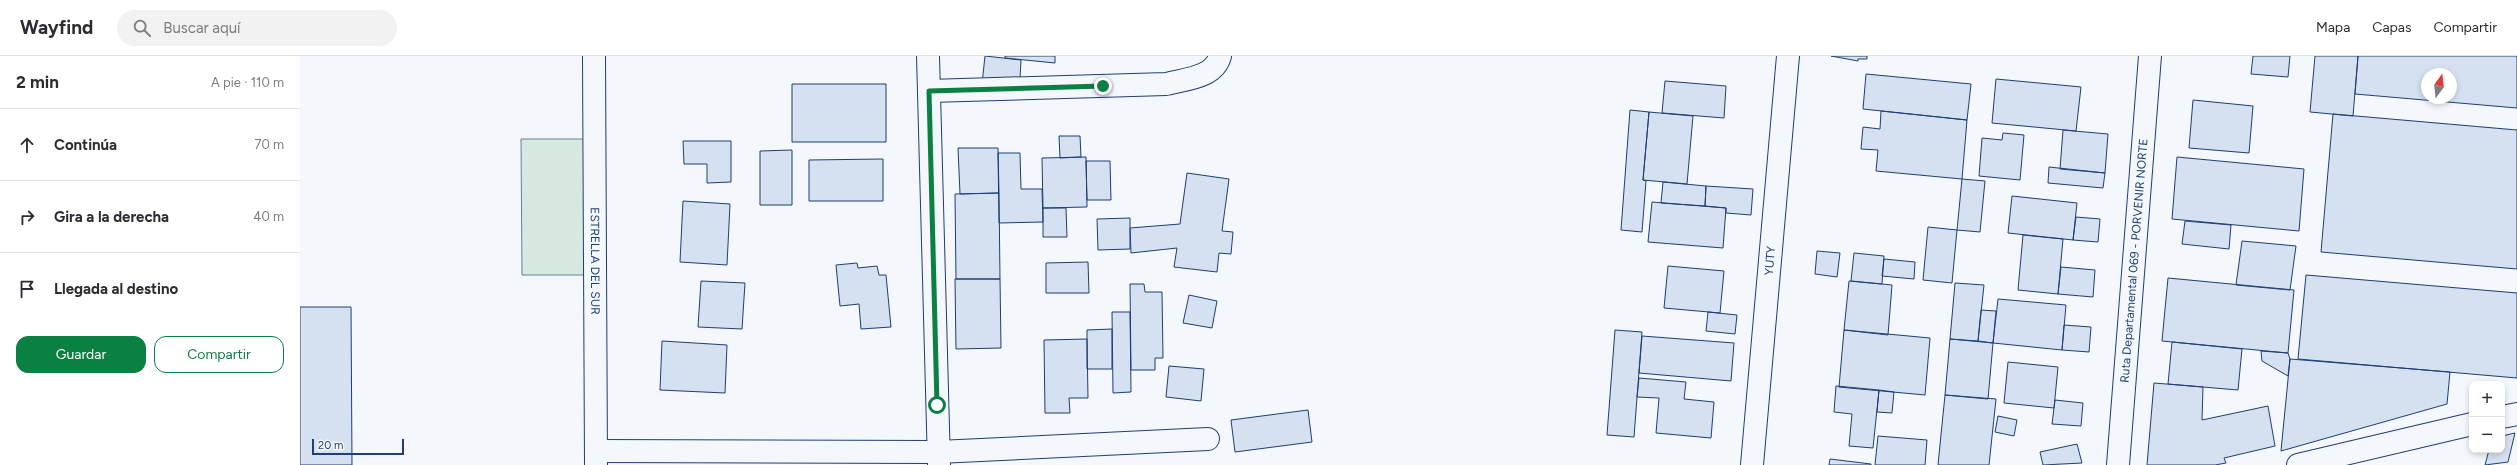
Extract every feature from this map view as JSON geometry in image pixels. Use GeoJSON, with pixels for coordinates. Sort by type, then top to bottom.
{"type":"FeatureCollection","features":[{"type":"Feature","properties":{"kind":"street","name":"ESTRELLA DEL SUR"},"geometry":{"type":"LineString","coordinates":[[594,56],[596,458]]}},
{"type":"Feature","properties":{"kind":"street"},"geometry":{"type":"LineString","coordinates":[[928,56],[939,458]]}},
{"type":"Feature","properties":{"kind":"street"},"geometry":{"type":"LineString","coordinates":[[929,91],[1166,84],[1199,76],[1212,70],[1220,56]]}},
{"type":"Feature","properties":{"kind":"street","name":"YUTY"},"geometry":{"type":"LineString","coordinates":[[1752,465],[1788,56]]}},
{"type":"Feature","properties":{"kind":"street","name":"Ruta Departamental 069 - PORVENIR NORTE"},"geometry":{"type":"LineString","coordinates":[[2118,465],[2150,56]]}},
{"type":"Feature","properties":{"kind":"street"},"geometry":{"type":"LineString","coordinates":[[2505,416],[2517,414]]}},
{"type":"Feature","properties":{"kind":"street"},"geometry":{"type":"LineString","coordinates":[[2298,465],[2469,425]]}},
{"type":"Feature","properties":{"kind":"street"},"geometry":{"type":"LineString","coordinates":[[596,458],[939,458],[1208,439]]}},
{"type":"Feature","properties":{"kind":"shaded area"},"geometry":{"type":"Polygon","coordinates":[[[521,139],[586,139],[587,275],[522,275],[521,139]]]}},
{"type":"Feature","properties":{"kind":"building"},"geometry":{"type":"Polygon","coordinates":[[[985,56],[1021,60],[1020,78],[982,84],[985,56]]]}},
{"type":"Feature","properties":{"kind":"building"},"geometry":{"type":"Polygon","coordinates":[[[1005,56],[1055,56],[1055,63],[1005,58],[1005,56]]]}},
{"type":"Feature","properties":{"kind":"building"},"geometry":{"type":"Polygon","coordinates":[[[1831,56],[1867,56],[1867,59],[1858,59],[1858,61],[1831,56]]]}},
{"type":"Feature","properties":{"kind":"building"},"geometry":{"type":"Polygon","coordinates":[[[2253,56],[2290,56],[2288,77],[2251,74],[2253,56]]]}},
{"type":"Feature","properties":{"kind":"building"},"geometry":{"type":"Polygon","coordinates":[[[2315,56],[2358,56],[2353,116],[2310,112],[2315,56]]]}},
{"type":"Feature","properties":{"kind":"building"},"geometry":{"type":"Polygon","coordinates":[[[2358,56],[2517,56],[2517,108],[2457,103],[2457,68],[2421,68],[2421,100],[2355,94],[2358,56]]]}},
{"type":"Feature","properties":{"kind":"building"},"geometry":{"type":"Polygon","coordinates":[[[1866,74],[1971,84],[1967,120],[1863,109],[1866,74]]]}},
{"type":"Feature","properties":{"kind":"building"},"geometry":{"type":"Polygon","coordinates":[[[1996,79],[2081,87],[2076,131],[1992,123],[1996,79]]]}},
{"type":"Feature","properties":{"kind":"building"},"geometry":{"type":"Polygon","coordinates":[[[1665,81],[1726,86],[1724,118],[1662,113],[1665,81]]]}},
{"type":"Feature","properties":{"kind":"building"},"geometry":{"type":"Polygon","coordinates":[[[792,84],[886,84],[886,142],[792,142],[792,84]]]}},
{"type":"Feature","properties":{"kind":"building"},"geometry":{"type":"Polygon","coordinates":[[[2193,100],[2253,106],[2249,153],[2189,148],[2193,100]]]}},
{"type":"Feature","properties":{"kind":"building"},"geometry":{"type":"Polygon","coordinates":[[[1630,110],[1649,112],[1643,180],[1646,181],[1642,232],[1621,230],[1630,110]]]}},
{"type":"Feature","properties":{"kind":"building"},"geometry":{"type":"Polygon","coordinates":[[[1881,111],[1967,120],[1962,179],[1876,171],[1878,150],[1861,149],[1863,127],[1880,129],[1881,111]]]}},
{"type":"Feature","properties":{"kind":"building"},"geometry":{"type":"Polygon","coordinates":[[[1649,112],[1693,116],[1687,184],[1643,180],[1649,112]]]}},
{"type":"Feature","properties":{"kind":"building"},"geometry":{"type":"Polygon","coordinates":[[[2333,114],[2517,130],[2517,269],[2321,252],[2333,114]]]}},
{"type":"Feature","properties":{"kind":"building"},"geometry":{"type":"Polygon","coordinates":[[[2063,130],[2108,134],[2105,173],[2060,169],[2063,130]]]}},
{"type":"Feature","properties":{"kind":"building"},"geometry":{"type":"Polygon","coordinates":[[[2003,133],[2024,135],[2020,180],[1979,176],[1982,138],[2002,140],[2003,133]]]}},
{"type":"Feature","properties":{"kind":"building"},"geometry":{"type":"Polygon","coordinates":[[[1059,136],[1080,136],[1081,157],[1060,158],[1059,136]]]}},
{"type":"Feature","properties":{"kind":"building"},"geometry":{"type":"Polygon","coordinates":[[[683,141],[731,141],[731,182],[707,183],[707,164],[684,164],[683,141]]]}},
{"type":"Feature","properties":{"kind":"building"},"geometry":{"type":"Polygon","coordinates":[[[958,148],[998,148],[999,193],[960,194],[958,148]]]}},
{"type":"Feature","properties":{"kind":"building"},"geometry":{"type":"Polygon","coordinates":[[[792,150],[792,205],[760,205],[760,151],[792,150]]]}},
{"type":"Feature","properties":{"kind":"building"},"geometry":{"type":"Polygon","coordinates":[[[998,153],[1020,153],[1021,189],[1042,189],[1043,222],[999,223],[998,153]]]}},
{"type":"Feature","properties":{"kind":"building"},"geometry":{"type":"Polygon","coordinates":[[[1086,157],[1087,207],[1043,208],[1042,158],[1086,157]]]}},
{"type":"Feature","properties":{"kind":"building"},"geometry":{"type":"Polygon","coordinates":[[[2177,157],[2304,169],[2299,231],[2172,219],[2177,157]]]}},
{"type":"Feature","properties":{"kind":"building"},"geometry":{"type":"Polygon","coordinates":[[[883,159],[883,201],[809,201],[809,160],[883,159]]]}},
{"type":"Feature","properties":{"kind":"building"},"geometry":{"type":"Polygon","coordinates":[[[1086,161],[1110,161],[1111,200],[1087,200],[1086,161]]]}},
{"type":"Feature","properties":{"kind":"building"},"geometry":{"type":"Polygon","coordinates":[[[2049,167],[2105,173],[2103,188],[2048,183],[2049,167]]]}},
{"type":"Feature","properties":{"kind":"building"},"geometry":{"type":"Polygon","coordinates":[[[1187,173],[1229,179],[1222,231],[1233,232],[1231,254],[1219,253],[1217,272],[1174,267],[1177,248],[1131,253],[1130,228],[1180,224],[1187,173]]]}},
{"type":"Feature","properties":{"kind":"building"},"geometry":{"type":"Polygon","coordinates":[[[1962,179],[1985,181],[1980,232],[1957,230],[1962,179]]]}},
{"type":"Feature","properties":{"kind":"building"},"geometry":{"type":"Polygon","coordinates":[[[1663,182],[1706,186],[1705,206],[1661,203],[1663,182]]]}},
{"type":"Feature","properties":{"kind":"building"},"geometry":{"type":"Polygon","coordinates":[[[1706,186],[1753,189],[1751,215],[1726,213],[1726,208],[1705,206],[1706,186]]]}},
{"type":"Feature","properties":{"kind":"building"},"geometry":{"type":"Polygon","coordinates":[[[999,193],[1000,279],[956,279],[955,194],[999,193]]]}},
{"type":"Feature","properties":{"kind":"building"},"geometry":{"type":"Polygon","coordinates":[[[2012,196],[2077,203],[2073,240],[2008,233],[2012,196]]]}},
{"type":"Feature","properties":{"kind":"building"},"geometry":{"type":"Polygon","coordinates":[[[683,201],[730,204],[727,265],[680,262],[683,201]]]}},
{"type":"Feature","properties":{"kind":"building"},"geometry":{"type":"Polygon","coordinates":[[[1652,202],[1726,208],[1723,248],[1648,242],[1652,202]]]}},
{"type":"Feature","properties":{"kind":"building"},"geometry":{"type":"Polygon","coordinates":[[[1043,208],[1066,208],[1067,237],[1043,237],[1043,208]]]}},
{"type":"Feature","properties":{"kind":"building"},"geometry":{"type":"Polygon","coordinates":[[[2076,217],[2100,219],[2098,242],[2073,240],[2076,217]]]}},
{"type":"Feature","properties":{"kind":"building"},"geometry":{"type":"Polygon","coordinates":[[[1130,218],[1130,249],[1098,250],[1097,219],[1130,218]]]}},
{"type":"Feature","properties":{"kind":"building"},"geometry":{"type":"Polygon","coordinates":[[[2185,221],[2231,225],[2229,249],[2182,244],[2185,221]]]}},
{"type":"Feature","properties":{"kind":"building"},"geometry":{"type":"Polygon","coordinates":[[[1928,227],[1957,230],[1952,283],[1923,280],[1928,227]]]}},
{"type":"Feature","properties":{"kind":"building"},"geometry":{"type":"Polygon","coordinates":[[[2023,235],[2063,239],[2058,294],[2018,290],[2023,235]]]}},
{"type":"Feature","properties":{"kind":"building"},"geometry":{"type":"Polygon","coordinates":[[[2242,241],[2296,246],[2290,290],[2236,285],[2242,241]]]}},
{"type":"Feature","properties":{"kind":"building"},"geometry":{"type":"Polygon","coordinates":[[[1817,251],[1840,253],[1837,277],[1815,274],[1817,251]]]}},
{"type":"Feature","properties":{"kind":"building"},"geometry":{"type":"Polygon","coordinates":[[[1854,253],[1884,256],[1882,284],[1851,281],[1854,253]]]}},
{"type":"Feature","properties":{"kind":"building"},"geometry":{"type":"Polygon","coordinates":[[[1884,259],[1915,262],[1914,279],[1882,276],[1884,259]]]}},
{"type":"Feature","properties":{"kind":"building"},"geometry":{"type":"Polygon","coordinates":[[[1088,262],[1089,293],[1046,293],[1046,263],[1088,262]]]}},
{"type":"Feature","properties":{"kind":"building"},"geometry":{"type":"Polygon","coordinates":[[[857,263],[858,268],[877,266],[879,275],[886,275],[891,327],[861,329],[859,304],[840,306],[836,265],[857,263]]]}},
{"type":"Feature","properties":{"kind":"building"},"geometry":{"type":"Polygon","coordinates":[[[1668,266],[1724,271],[1720,313],[1664,308],[1668,266]]]}},
{"type":"Feature","properties":{"kind":"building"},"geometry":{"type":"Polygon","coordinates":[[[2061,267],[2095,270],[2093,297],[2058,294],[2061,267]]]}},
{"type":"Feature","properties":{"kind":"building"},"geometry":{"type":"Polygon","coordinates":[[[2306,275],[2517,293],[2517,378],[2298,359],[2306,275]]]}},
{"type":"Feature","properties":{"kind":"building"},"geometry":{"type":"Polygon","coordinates":[[[2168,278],[2294,290],[2288,353],[2162,341],[2168,278]]]}},
{"type":"Feature","properties":{"kind":"building"},"geometry":{"type":"Polygon","coordinates":[[[955,279],[1000,279],[1001,348],[956,349],[955,279]]]}},
{"type":"Feature","properties":{"kind":"building"},"geometry":{"type":"Polygon","coordinates":[[[701,281],[745,283],[742,329],[698,327],[701,281]]]}},
{"type":"Feature","properties":{"kind":"building"},"geometry":{"type":"Polygon","coordinates":[[[1849,281],[1892,285],[1888,335],[1844,330],[1849,281]]]}},
{"type":"Feature","properties":{"kind":"building"},"geometry":{"type":"Polygon","coordinates":[[[1955,283],[1984,285],[1978,341],[1950,339],[1955,283]]]}},
{"type":"Feature","properties":{"kind":"building"},"geometry":{"type":"Polygon","coordinates":[[[1130,284],[1144,284],[1145,292],[1162,292],[1163,358],[1155,358],[1155,370],[1131,370],[1130,284]]]}},
{"type":"Feature","properties":{"kind":"building"},"geometry":{"type":"Polygon","coordinates":[[[1189,295],[1217,301],[1212,328],[1183,323],[1189,295]]]}},
{"type":"Feature","properties":{"kind":"building"},"geometry":{"type":"Polygon","coordinates":[[[1998,299],[2066,305],[2062,350],[1993,343],[1998,299]]]}},
{"type":"Feature","properties":{"kind":"building"},"geometry":{"type":"Polygon","coordinates":[[[300,307],[351,307],[352,465],[300,465],[300,307]]]}},
{"type":"Feature","properties":{"kind":"building"},"geometry":{"type":"Polygon","coordinates":[[[1981,310],[1996,311],[1993,343],[1978,341],[1981,310]]]}},
{"type":"Feature","properties":{"kind":"building"},"geometry":{"type":"Polygon","coordinates":[[[1112,312],[1130,312],[1131,392],[1113,393],[1112,312]]]}},
{"type":"Feature","properties":{"kind":"building"},"geometry":{"type":"Polygon","coordinates":[[[1708,312],[1737,315],[1735,334],[1706,331],[1708,312]]]}},
{"type":"Feature","properties":{"kind":"building"},"geometry":{"type":"Polygon","coordinates":[[[2064,325],[2091,327],[2089,352],[2062,350],[2064,325]]]}},
{"type":"Feature","properties":{"kind":"building"},"geometry":{"type":"Polygon","coordinates":[[[1112,329],[1112,369],[1087,369],[1087,330],[1112,329]]]}},
{"type":"Feature","properties":{"kind":"building"},"geometry":{"type":"Polygon","coordinates":[[[1615,330],[1642,332],[1634,437],[1607,435],[1615,330]]]}},
{"type":"Feature","properties":{"kind":"building"},"geometry":{"type":"Polygon","coordinates":[[[1844,330],[1930,338],[1925,395],[1839,387],[1844,330]]]}},
{"type":"Feature","properties":{"kind":"building"},"geometry":{"type":"Polygon","coordinates":[[[1642,336],[1734,343],[1731,381],[1639,373],[1642,336]]]}},
{"type":"Feature","properties":{"kind":"building"},"geometry":{"type":"Polygon","coordinates":[[[1087,339],[1088,398],[1069,398],[1070,413],[1045,413],[1044,340],[1087,339]]]}},
{"type":"Feature","properties":{"kind":"building"},"geometry":{"type":"Polygon","coordinates":[[[1950,339],[1993,343],[1988,399],[1945,395],[1950,339]]]}},
{"type":"Feature","properties":{"kind":"building"},"geometry":{"type":"Polygon","coordinates":[[[662,341],[727,345],[725,393],[660,390],[662,341]]]}},
{"type":"Feature","properties":{"kind":"building"},"geometry":{"type":"Polygon","coordinates":[[[2172,342],[2242,349],[2238,390],[2168,384],[2172,342]]]}},
{"type":"Feature","properties":{"kind":"building"},"geometry":{"type":"Polygon","coordinates":[[[2261,351],[2288,353],[2290,359],[2288,376],[2262,361],[2261,351]]]}},
{"type":"Feature","properties":{"kind":"building"},"geometry":{"type":"Polygon","coordinates":[[[2290,359],[2450,372],[2447,404],[2281,451],[2290,359]]]}},
{"type":"Feature","properties":{"kind":"building"},"geometry":{"type":"Polygon","coordinates":[[[2008,362],[2058,367],[2054,408],[2004,403],[2008,362]]]}},
{"type":"Feature","properties":{"kind":"building"},"geometry":{"type":"Polygon","coordinates":[[[1169,366],[1204,369],[1201,401],[1166,397],[1169,366]]]}},
{"type":"Feature","properties":{"kind":"building"},"geometry":{"type":"Polygon","coordinates":[[[1639,378],[1686,382],[1684,399],[1714,402],[1711,438],[1656,433],[1659,398],[1637,397],[1639,378]]]}},
{"type":"Feature","properties":{"kind":"building"},"geometry":{"type":"Polygon","coordinates":[[[2154,383],[2203,387],[2202,420],[2268,406],[2275,446],[2224,458],[2226,463],[2215,465],[2147,465],[2154,383]]]}},
{"type":"Feature","properties":{"kind":"building"},"geometry":{"type":"Polygon","coordinates":[[[1836,386],[1879,390],[1873,448],[1849,446],[1852,414],[1834,412],[1836,386]]]}},
{"type":"Feature","properties":{"kind":"building"},"geometry":{"type":"Polygon","coordinates":[[[1879,390],[1894,392],[1892,413],[1877,412],[1879,390]]]}},
{"type":"Feature","properties":{"kind":"building"},"geometry":{"type":"Polygon","coordinates":[[[1945,395],[1996,399],[1989,465],[1938,465],[1945,395]]]}},
{"type":"Feature","properties":{"kind":"building"},"geometry":{"type":"Polygon","coordinates":[[[2055,400],[2083,403],[2081,426],[2052,424],[2055,400]]]}},
{"type":"Feature","properties":{"kind":"building"},"geometry":{"type":"Polygon","coordinates":[[[1308,410],[1312,442],[1235,452],[1231,420],[1308,410]]]}},
{"type":"Feature","properties":{"kind":"building"},"geometry":{"type":"Polygon","coordinates":[[[1998,416],[2017,420],[2014,436],[1995,432],[1998,416]]]}},
{"type":"Feature","properties":{"kind":"building"},"geometry":{"type":"Polygon","coordinates":[[[2515,433],[2508,462],[2485,465],[2488,453],[2505,453],[2505,435],[2515,433]]]}},
{"type":"Feature","properties":{"kind":"building"},"geometry":{"type":"Polygon","coordinates":[[[1878,436],[1927,440],[1925,465],[1875,465],[1878,436]]]}},
{"type":"Feature","properties":{"kind":"building"},"geometry":{"type":"Polygon","coordinates":[[[2077,444],[2082,463],[2043,465],[2040,452],[2077,444]]]}},
{"type":"Feature","properties":{"kind":"building"},"geometry":{"type":"Polygon","coordinates":[[[1830,459],[1871,464],[1871,465],[1829,465],[1830,459]]]}},
{"type":"Feature","properties":{"kind":"route"},"geometry":{"type":"LineString","coordinates":[[937,405],[929,91],[1103,86]]}}]}
